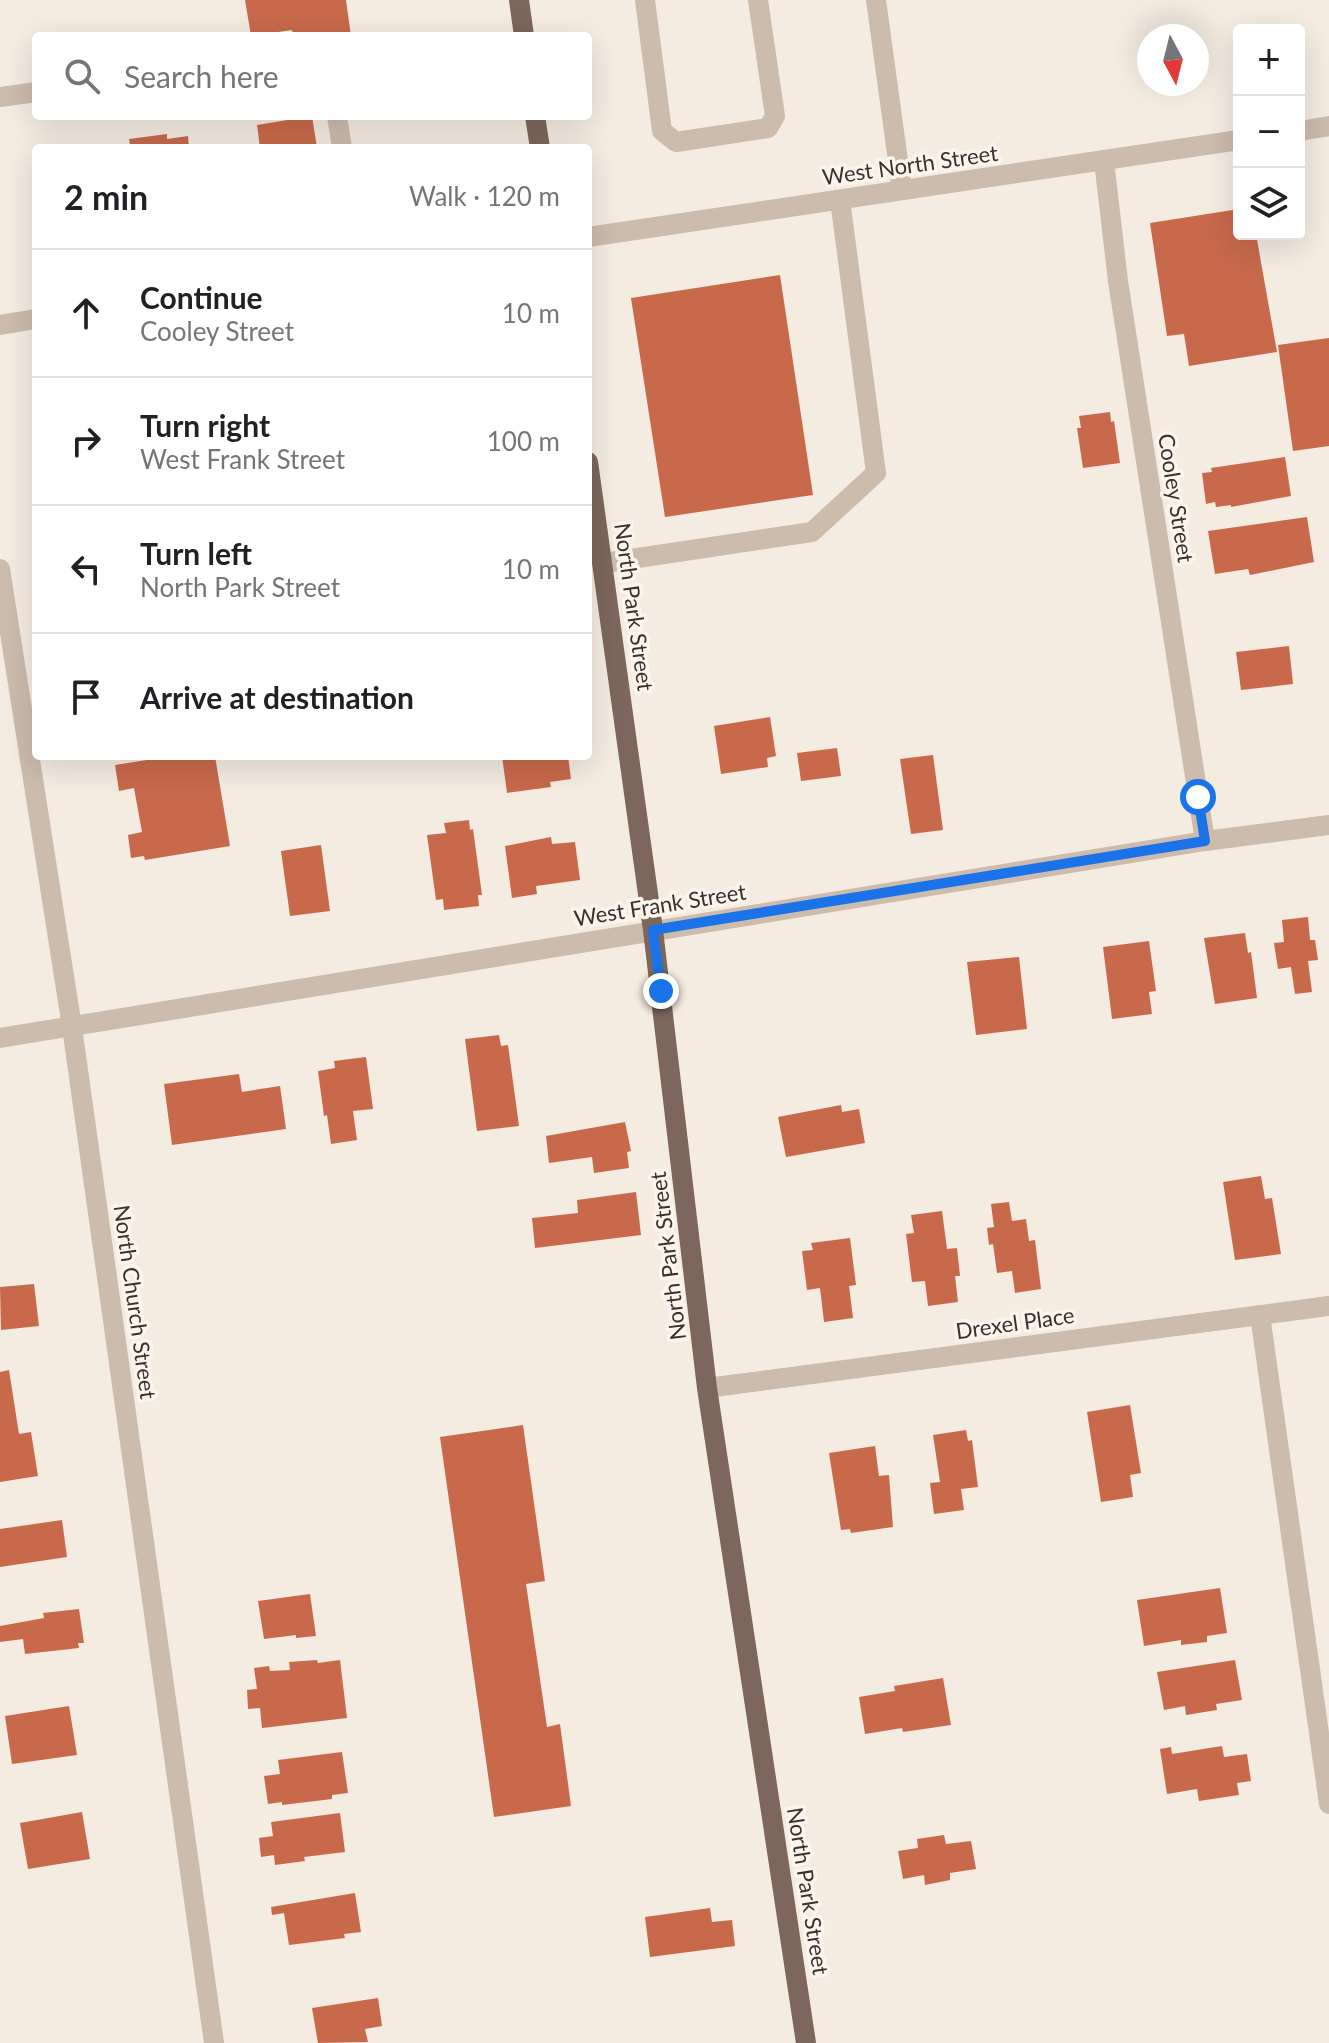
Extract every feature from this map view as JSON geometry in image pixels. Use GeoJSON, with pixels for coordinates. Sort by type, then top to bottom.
{"type":"FeatureCollection","features":[{"type":"Feature","properties":{"kind":"main road"},"geometry":{"type":"LineString","coordinates":[[519,0],[523,32]]}},
{"type":"Feature","properties":{"kind":"main road"},"geometry":{"type":"LineString","coordinates":[[536,120],[539,144]]}},
{"type":"Feature","properties":{"kind":"main road","name":"North Park Street"},"geometry":{"type":"LineString","coordinates":[[592,487],[653,930],[707,1388],[806,2043]]}},
{"type":"Feature","properties":{"kind":"street"},"geometry":{"type":"LineString","coordinates":[[645,0],[662,131],[676,142],[768,128],[775,116],[758,0]]}},
{"type":"Feature","properties":{"kind":"street"},"geometry":{"type":"LineString","coordinates":[[876,0],[902,190]]}},
{"type":"Feature","properties":{"kind":"street"},"geometry":{"type":"LineString","coordinates":[[0,97],[32,93]]}},
{"type":"Feature","properties":{"kind":"street"},"geometry":{"type":"LineString","coordinates":[[338,120],[341,144]]}},
{"type":"Feature","properties":{"kind":"street"},"geometry":{"type":"LineString","coordinates":[[1305,130],[1329,126]]}},
{"type":"Feature","properties":{"kind":"street","name":"West North Street"},"geometry":{"type":"LineString","coordinates":[[592,236],[1233,141]]}},
{"type":"Feature","properties":{"kind":"street","name":"Cooley Street"},"geometry":{"type":"LineString","coordinates":[[1104,161],[1118,281],[1205,841]]}},
{"type":"Feature","properties":{"kind":"street"},"geometry":{"type":"LineString","coordinates":[[604,563],[812,532],[876,473],[840,200]]}},
{"type":"Feature","properties":{"kind":"street"},"geometry":{"type":"LineString","coordinates":[[0,325],[32,320]]}},
{"type":"Feature","properties":{"kind":"street","name":"North Church Street"},"geometry":{"type":"LineString","coordinates":[[0,569],[72,1027],[214,2043]]}},
{"type":"Feature","properties":{"kind":"street","name":"West Frank Street"},"geometry":{"type":"LineString","coordinates":[[0,1038],[1205,841],[1329,825]]}},
{"type":"Feature","properties":{"kind":"street","name":"Drexel Place"},"geometry":{"type":"LineString","coordinates":[[707,1388],[1329,1306]]}},
{"type":"Feature","properties":{"kind":"street"},"geometry":{"type":"LineString","coordinates":[[1260,1315],[1329,1804]]}},
{"type":"Feature","properties":{"kind":"building"},"geometry":{"type":"Polygon","coordinates":[[[245,0],[346,0],[350,32],[250,32],[245,0]]]}},
{"type":"Feature","properties":{"kind":"building"},"geometry":{"type":"Polygon","coordinates":[[[313,120],[316,144],[259,144],[257,125],[313,120]]]}},
{"type":"Feature","properties":{"kind":"building"},"geometry":{"type":"Polygon","coordinates":[[[167,134],[167,139],[188,136],[189,144],[130,144],[129,139],[167,134]]]}},
{"type":"Feature","properties":{"kind":"building"},"geometry":{"type":"Polygon","coordinates":[[[1233,210],[1233,240],[1257,240],[1277,352],[1189,366],[1184,334],[1167,336],[1150,223],[1233,210]]]}},
{"type":"Feature","properties":{"kind":"building"},"geometry":{"type":"Polygon","coordinates":[[[780,275],[813,495],[665,517],[631,298],[780,275]]]}},
{"type":"Feature","properties":{"kind":"building"},"geometry":{"type":"Polygon","coordinates":[[[1329,338],[1329,446],[1293,451],[1278,345],[1329,338]]]}},
{"type":"Feature","properties":{"kind":"building"},"geometry":{"type":"Polygon","coordinates":[[[1110,412],[1120,463],[1083,468],[1077,428],[1081,428],[1079,416],[1110,412]]]}},
{"type":"Feature","properties":{"kind":"building"},"geometry":{"type":"Polygon","coordinates":[[[1285,457],[1291,496],[1231,507],[1216,507],[1215,502],[1206,504],[1202,473],[1212,472],[1211,468],[1285,457]]]}},
{"type":"Feature","properties":{"kind":"building"},"geometry":{"type":"Polygon","coordinates":[[[1307,517],[1314,562],[1250,575],[1248,569],[1215,574],[1208,531],[1307,517]]]}},
{"type":"Feature","properties":{"kind":"building"},"geometry":{"type":"Polygon","coordinates":[[[1289,646],[1293,684],[1241,690],[1236,652],[1289,646]]]}},
{"type":"Feature","properties":{"kind":"building"},"geometry":{"type":"Polygon","coordinates":[[[770,717],[776,756],[767,758],[768,767],[721,774],[714,726],[770,717]]]}},
{"type":"Feature","properties":{"kind":"building"},"geometry":{"type":"Polygon","coordinates":[[[837,748],[841,776],[801,781],[797,753],[837,748]]]}},
{"type":"Feature","properties":{"kind":"building"},"geometry":{"type":"Polygon","coordinates":[[[933,755],[943,830],[911,834],[900,759],[933,755]]]}},
{"type":"Feature","properties":{"kind":"building"},"geometry":{"type":"Polygon","coordinates":[[[147,760],[216,760],[230,846],[145,860],[144,856],[131,858],[128,835],[142,832],[134,788],[119,791],[115,765],[147,760]]]}},
{"type":"Feature","properties":{"kind":"building"},"geometry":{"type":"Polygon","coordinates":[[[503,760],[569,760],[571,779],[550,782],[551,787],[507,793],[503,760]]]}},
{"type":"Feature","properties":{"kind":"building"},"geometry":{"type":"Polygon","coordinates":[[[469,820],[470,830],[473,829],[482,895],[478,895],[479,906],[444,910],[443,899],[436,900],[427,835],[446,833],[444,823],[469,820]]]}},
{"type":"Feature","properties":{"kind":"building"},"geometry":{"type":"Polygon","coordinates":[[[551,837],[552,844],[575,842],[580,880],[536,886],[537,894],[512,898],[505,846],[551,837]]]}},
{"type":"Feature","properties":{"kind":"building"},"geometry":{"type":"Polygon","coordinates":[[[321,845],[330,911],[290,916],[281,851],[321,845]]]}},
{"type":"Feature","properties":{"kind":"building"},"geometry":{"type":"Polygon","coordinates":[[[1308,917],[1310,940],[1315,940],[1318,960],[1308,961],[1312,992],[1295,994],[1291,967],[1278,969],[1274,943],[1284,942],[1282,920],[1308,917]]]}},
{"type":"Feature","properties":{"kind":"building"},"geometry":{"type":"Polygon","coordinates":[[[1245,933],[1248,953],[1251,952],[1257,998],[1215,1004],[1204,938],[1245,933]]]}},
{"type":"Feature","properties":{"kind":"building"},"geometry":{"type":"Polygon","coordinates":[[[1149,941],[1156,991],[1149,992],[1152,1014],[1112,1019],[1103,947],[1149,941]]]}},
{"type":"Feature","properties":{"kind":"building"},"geometry":{"type":"Polygon","coordinates":[[[1019,957],[1027,1029],[976,1035],[967,962],[1019,957]]]}},
{"type":"Feature","properties":{"kind":"building"},"geometry":{"type":"Polygon","coordinates":[[[499,1035],[501,1046],[508,1045],[519,1126],[477,1131],[465,1039],[499,1035]]]}},
{"type":"Feature","properties":{"kind":"building"},"geometry":{"type":"Polygon","coordinates":[[[366,1057],[373,1109],[353,1111],[357,1140],[331,1144],[318,1071],[335,1068],[334,1061],[366,1057]]]}},
{"type":"Feature","properties":{"kind":"building"},"geometry":{"type":"Polygon","coordinates":[[[239,1074],[242,1092],[280,1086],[286,1129],[172,1145],[164,1084],[239,1074]]]}},
{"type":"Feature","properties":{"kind":"building"},"geometry":{"type":"Polygon","coordinates":[[[841,1105],[842,1112],[859,1109],[865,1143],[786,1157],[778,1117],[841,1105]]]}},
{"type":"Feature","properties":{"kind":"building"},"geometry":{"type":"Polygon","coordinates":[[[625,1122],[631,1151],[627,1152],[629,1168],[594,1173],[592,1157],[549,1163],[546,1136],[625,1122]]]}},
{"type":"Feature","properties":{"kind":"building"},"geometry":{"type":"Polygon","coordinates":[[[1261,1176],[1265,1199],[1272,1198],[1281,1254],[1235,1260],[1223,1182],[1261,1176]]]}},
{"type":"Feature","properties":{"kind":"building"},"geometry":{"type":"Polygon","coordinates":[[[636,1192],[641,1235],[535,1248],[532,1218],[578,1213],[577,1200],[636,1192]]]}},
{"type":"Feature","properties":{"kind":"building"},"geometry":{"type":"Polygon","coordinates":[[[1009,1202],[1012,1221],[1026,1219],[1029,1241],[1035,1240],[1041,1289],[1015,1293],[1012,1271],[997,1273],[987,1228],[994,1227],[991,1204],[1009,1202]]]}},
{"type":"Feature","properties":{"kind":"building"},"geometry":{"type":"Polygon","coordinates":[[[942,1211],[947,1249],[957,1248],[960,1276],[955,1276],[958,1302],[928,1306],[925,1281],[912,1282],[906,1234],[914,1233],[911,1215],[942,1211]]]}},
{"type":"Feature","properties":{"kind":"building"},"geometry":{"type":"Polygon","coordinates":[[[850,1238],[856,1285],[849,1286],[853,1318],[824,1322],[820,1288],[807,1290],[802,1251],[813,1250],[811,1243],[850,1238]]]}},
{"type":"Feature","properties":{"kind":"building"},"geometry":{"type":"Polygon","coordinates":[[[34,1284],[39,1326],[1,1330],[0,1287],[34,1284]]]}},
{"type":"Feature","properties":{"kind":"building"},"geometry":{"type":"Polygon","coordinates":[[[9,1370],[19,1434],[31,1432],[38,1476],[0,1482],[0,1372],[9,1370]]]}},
{"type":"Feature","properties":{"kind":"building"},"geometry":{"type":"Polygon","coordinates":[[[1130,1405],[1141,1473],[1130,1475],[1133,1497],[1101,1502],[1087,1412],[1130,1405]]]}},
{"type":"Feature","properties":{"kind":"building"},"geometry":{"type":"Polygon","coordinates":[[[523,1425],[545,1581],[526,1584],[547,1727],[560,1724],[571,1806],[494,1817],[440,1437],[523,1425]]]}},
{"type":"Feature","properties":{"kind":"building"},"geometry":{"type":"Polygon","coordinates":[[[966,1430],[968,1441],[972,1440],[978,1487],[961,1489],[964,1510],[934,1514],[930,1483],[940,1482],[933,1435],[966,1430]]]}},
{"type":"Feature","properties":{"kind":"building"},"geometry":{"type":"Polygon","coordinates":[[[875,1446],[879,1476],[889,1475],[893,1527],[851,1533],[850,1529],[841,1530],[829,1453],[875,1446]]]}},
{"type":"Feature","properties":{"kind":"building"},"geometry":{"type":"Polygon","coordinates":[[[62,1520],[67,1557],[0,1567],[0,1529],[62,1520]]]}},
{"type":"Feature","properties":{"kind":"building"},"geometry":{"type":"Polygon","coordinates":[[[1220,1588],[1227,1633],[1207,1636],[1207,1642],[1181,1645],[1181,1640],[1144,1646],[1137,1600],[1220,1588]]]}},
{"type":"Feature","properties":{"kind":"building"},"geometry":{"type":"Polygon","coordinates":[[[310,1594],[316,1636],[264,1639],[258,1601],[310,1594]]]}},
{"type":"Feature","properties":{"kind":"building"},"geometry":{"type":"Polygon","coordinates":[[[79,1609],[84,1643],[78,1643],[79,1648],[25,1654],[23,1639],[0,1642],[0,1626],[44,1618],[43,1613],[79,1609]]]}},
{"type":"Feature","properties":{"kind":"building"},"geometry":{"type":"Polygon","coordinates":[[[317,1660],[318,1663],[340,1660],[347,1718],[262,1728],[260,1708],[248,1709],[247,1690],[257,1689],[254,1668],[269,1666],[270,1671],[290,1670],[289,1662],[317,1660]]]}},
{"type":"Feature","properties":{"kind":"building"},"geometry":{"type":"Polygon","coordinates":[[[1235,1660],[1242,1700],[1216,1704],[1217,1710],[1186,1715],[1185,1706],[1164,1710],[1157,1672],[1235,1660]]]}},
{"type":"Feature","properties":{"kind":"building"},"geometry":{"type":"Polygon","coordinates":[[[943,1678],[951,1725],[865,1734],[859,1697],[895,1691],[894,1686],[943,1678]]]}},
{"type":"Feature","properties":{"kind":"building"},"geometry":{"type":"Polygon","coordinates":[[[69,1706],[77,1755],[12,1764],[5,1716],[69,1706]]]}},
{"type":"Feature","properties":{"kind":"building"},"geometry":{"type":"Polygon","coordinates":[[[1222,1746],[1224,1757],[1247,1754],[1251,1781],[1237,1783],[1239,1795],[1199,1801],[1197,1789],[1167,1794],[1160,1749],[1171,1747],[1172,1754],[1222,1746]]]}},
{"type":"Feature","properties":{"kind":"building"},"geometry":{"type":"Polygon","coordinates":[[[342,1752],[348,1793],[332,1795],[332,1799],[268,1804],[264,1776],[280,1774],[278,1760],[342,1752]]]}},
{"type":"Feature","properties":{"kind":"building"},"geometry":{"type":"Polygon","coordinates":[[[82,1812],[90,1859],[28,1869],[20,1823],[82,1812]]]}},
{"type":"Feature","properties":{"kind":"building"},"geometry":{"type":"Polygon","coordinates":[[[340,1813],[345,1852],[304,1857],[305,1861],[275,1865],[274,1855],[261,1857],[259,1838],[273,1836],[271,1822],[340,1813]]]}},
{"type":"Feature","properties":{"kind":"building"},"geometry":{"type":"Polygon","coordinates":[[[944,1835],[946,1844],[971,1841],[976,1869],[950,1873],[950,1880],[925,1885],[924,1875],[903,1879],[898,1851],[918,1848],[917,1839],[944,1835]]]}},
{"type":"Feature","properties":{"kind":"building"},"geometry":{"type":"Polygon","coordinates":[[[355,1893],[361,1932],[344,1934],[345,1938],[289,1945],[284,1913],[272,1915],[271,1907],[355,1893]]]}},
{"type":"Feature","properties":{"kind":"building"},"geometry":{"type":"Polygon","coordinates":[[[710,1908],[712,1922],[732,1920],[735,1946],[650,1957],[645,1917],[710,1908]]]}},
{"type":"Feature","properties":{"kind":"building"},"geometry":{"type":"Polygon","coordinates":[[[378,1998],[382,2026],[365,2029],[368,2042],[318,2043],[312,2008],[378,1998]]]}},
{"type":"Feature","properties":{"kind":"route"},"geometry":{"type":"LineString","coordinates":[[661,991],[653,930],[1205,841],[1198,797]]}}]}
